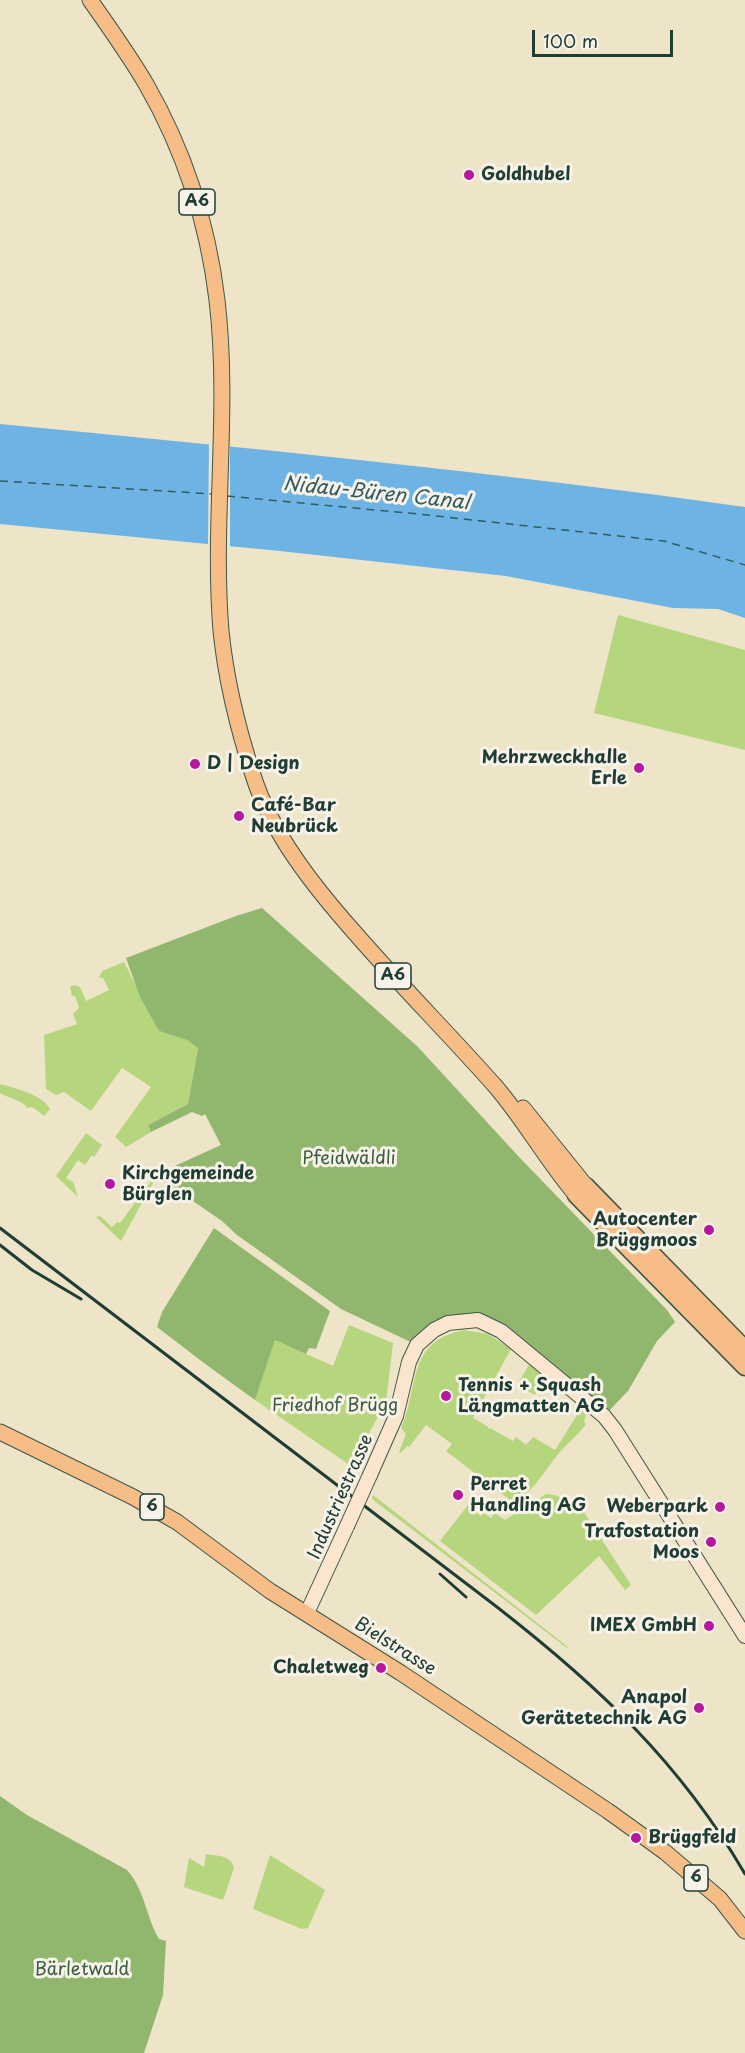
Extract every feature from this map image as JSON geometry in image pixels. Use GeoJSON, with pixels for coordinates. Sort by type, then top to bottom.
{"type":"FeatureCollection","features":[{"type":"Feature","properties":{"kind":"highway","name":"A6"},"geometry":{"type":"LineString","coordinates":[[581,1191],[699,1302],[745,1349]]}},
{"type":"Feature","properties":{"kind":"highway","name":"A6"},"geometry":{"type":"LineString","coordinates":[[581,1191],[745,1367]]}},
{"type":"Feature","properties":{"kind":"highway"},"geometry":{"type":"LineString","coordinates":[[699,1302],[745,1339]]}},
{"type":"Feature","properties":{"kind":"main road","name":"A6"},"geometry":{"type":"LineString","coordinates":[[90,0],[135,66],[159,109],[176,146],[195,198],[210,260],[217,301],[221,367],[219,583],[221,628],[225,660],[242,738],[254,779],[294,857],[310,879],[371,952],[497,1089],[548,1160],[581,1191]]}},
{"type":"Feature","properties":{"kind":"main road","name":"Industriestrasse"},"geometry":{"type":"LineString","coordinates":[[307,1613],[396,1416],[409,1362],[417,1345],[434,1330],[448,1323],[471,1320],[485,1322],[501,1331],[604,1416],[745,1636]]}},
{"type":"Feature","properties":{"kind":"main road","name":"Bielstrasse"},"geometry":{"type":"LineString","coordinates":[[0,1432],[155,1508],[197,1536],[270,1591],[424,1689],[639,1832],[688,1870],[720,1899],[745,1931]]}},
{"type":"Feature","properties":{"kind":"green space"},"geometry":{"type":"Polygon","coordinates":[[[618,615],[745,650],[745,750],[594,713],[618,615]]]}},
{"type":"Feature","properties":{"kind":"green space","name":"Pfeidwäldli"},"geometry":{"type":"Polygon","coordinates":[[[262,908],[418,1047],[519,1157],[667,1310],[675,1322],[657,1341],[628,1391],[604,1416],[510,1338],[471,1320],[417,1345],[341,1309],[237,1235],[222,1221],[155,1175],[221,1145],[205,1114],[202,1116],[192,1112],[151,1132],[148,1125],[188,1104],[198,1048],[187,1040],[159,1031],[140,997],[126,958],[262,908]]]}},
{"type":"Feature","properties":{"kind":"green space"},"geometry":{"type":"Polygon","coordinates":[[[124,962],[159,1031],[187,1040],[198,1047],[188,1104],[148,1125],[151,1132],[126,1147],[115,1137],[151,1087],[122,1068],[91,1111],[64,1092],[56,1095],[46,1089],[44,1035],[77,1024],[73,1014],[79,1008],[70,987],[74,985],[80,987],[86,1001],[109,990],[103,978],[99,978],[102,971],[124,962]]]}},
{"type":"Feature","properties":{"kind":"green space"},"geometry":{"type":"Polygon","coordinates":[[[0,1084],[35,1096],[50,1109],[44,1116],[34,1108],[29,1107],[28,1109],[20,1102],[0,1093],[0,1084]]]}},
{"type":"Feature","properties":{"kind":"green space"},"geometry":{"type":"Polygon","coordinates":[[[86,1133],[102,1145],[85,1165],[78,1160],[66,1178],[73,1182],[78,1197],[56,1176],[86,1133]]]}},
{"type":"Feature","properties":{"kind":"green space"},"geometry":{"type":"Polygon","coordinates":[[[152,1180],[154,1181],[121,1241],[96,1217],[100,1216],[112,1227],[117,1222],[120,1223],[152,1180]]]}},
{"type":"Feature","properties":{"kind":"green space"},"geometry":{"type":"Polygon","coordinates":[[[214,1228],[330,1311],[316,1349],[309,1348],[306,1354],[275,1340],[255,1400],[157,1327],[162,1312],[214,1228]]]}},
{"type":"Feature","properties":{"kind":"green space","name":"Friedhof Brügg"},"geometry":{"type":"Polygon","coordinates":[[[349,1325],[393,1343],[386,1402],[351,1466],[255,1400],[275,1340],[333,1366],[349,1325]]]}},
{"type":"Feature","properties":{"kind":"green space"},"geometry":{"type":"Polygon","coordinates":[[[464,1330],[488,1334],[511,1349],[473,1418],[489,1429],[513,1441],[516,1437],[526,1445],[533,1437],[555,1450],[582,1407],[586,1413],[584,1422],[586,1424],[583,1428],[559,1453],[533,1486],[514,1503],[446,1451],[452,1444],[426,1425],[409,1447],[399,1452],[406,1434],[401,1428],[418,1367],[424,1355],[432,1344],[445,1336],[464,1330]]]}},
{"type":"Feature","properties":{"kind":"green space"},"geometry":{"type":"Polygon","coordinates":[[[530,1363],[545,1376],[535,1395],[517,1385],[530,1363]]]}},
{"type":"Feature","properties":{"kind":"green space"},"geometry":{"type":"Polygon","coordinates":[[[546,1494],[563,1499],[575,1513],[582,1509],[631,1585],[625,1590],[599,1556],[536,1615],[440,1541],[468,1505],[481,1516],[484,1513],[491,1518],[495,1513],[505,1520],[546,1494]]]}},
{"type":"Feature","properties":{"kind":"green space"},"geometry":{"type":"Polygon","coordinates":[[[373,1495],[568,1647],[372,1499],[373,1495]]]}},
{"type":"Feature","properties":{"kind":"green space","name":"Bärletwald"},"geometry":{"type":"Polygon","coordinates":[[[0,1796],[27,1815],[127,1870],[138,1886],[159,1939],[166,1941],[163,1995],[144,2053],[0,2053],[0,1796]]]}},
{"type":"Feature","properties":{"kind":"green space"},"geometry":{"type":"Polygon","coordinates":[[[206,1854],[227,1858],[234,1868],[223,1900],[184,1887],[189,1858],[204,1867],[206,1854]]]}},
{"type":"Feature","properties":{"kind":"green space"},"geometry":{"type":"Polygon","coordinates":[[[270,1855],[325,1890],[308,1928],[302,1929],[253,1909],[270,1855]]]}},
{"type":"Feature","properties":{"kind":"water","name":"Nidau-Büren Canal"},"geometry":{"type":"Polygon","coordinates":[[[0,424],[466,472],[745,507],[745,618],[718,609],[673,608],[506,576],[0,524],[0,424]]]}},
{"type":"Feature","properties":{"kind":"pier"},"geometry":{"type":"Polygon","coordinates":[[[209,441],[230,443],[230,549],[208,547],[209,441]]]}},
{"type":"Feature","properties":{"kind":"ferry route"},"geometry":{"type":"LineString","coordinates":[[0,481],[213,494]]}},
{"type":"Feature","properties":{"kind":"ferry route"},"geometry":{"type":"LineString","coordinates":[[227,496],[664,541],[745,565]]}},
{"type":"Feature","properties":{"kind":"railway"},"geometry":{"type":"LineString","coordinates":[[0,1228],[497,1607],[569,1666],[602,1696],[664,1761],[693,1796],[745,1874]]}},
{"type":"Feature","properties":{"kind":"railway"},"geometry":{"type":"LineString","coordinates":[[0,1245],[32,1270],[81,1299]]}},
{"type":"Feature","properties":{"kind":"railway"},"geometry":{"type":"LineString","coordinates":[[440,1574],[466,1597]]}},
{"type":"Feature","properties":{"kind":"place","name":"Goldhubel"},"geometry":{"type":"Point","coordinates":[469,175]}},
{"type":"Feature","properties":{"kind":"place","name":"D | Design"},"geometry":{"type":"Point","coordinates":[195,764]}},
{"type":"Feature","properties":{"kind":"place","name":"Mehrzweckhalle Erle"},"geometry":{"type":"Point","coordinates":[639,768]}},
{"type":"Feature","properties":{"kind":"place","name":"Café-Bar Neubrück"},"geometry":{"type":"Point","coordinates":[239,816]}},
{"type":"Feature","properties":{"kind":"place","name":"Kirchgemeinde Bürglen"},"geometry":{"type":"Point","coordinates":[110,1184]}},
{"type":"Feature","properties":{"kind":"place","name":"Autocenter Brüggmoos"},"geometry":{"type":"Point","coordinates":[709,1230]}},
{"type":"Feature","properties":{"kind":"place","name":"Tennis + Squash Längmatten AG"},"geometry":{"type":"Point","coordinates":[446,1396]}},
{"type":"Feature","properties":{"kind":"place","name":"Perret Handling AG"},"geometry":{"type":"Point","coordinates":[458,1495]}},
{"type":"Feature","properties":{"kind":"place","name":"Weberpark"},"geometry":{"type":"Point","coordinates":[720,1507]}},
{"type":"Feature","properties":{"kind":"place","name":"Trafostation Moos"},"geometry":{"type":"Point","coordinates":[711,1542]}},
{"type":"Feature","properties":{"kind":"place","name":"IMEX GmbH"},"geometry":{"type":"Point","coordinates":[709,1626]}},
{"type":"Feature","properties":{"kind":"place","name":"Chaletweg"},"geometry":{"type":"Point","coordinates":[381,1668]}},
{"type":"Feature","properties":{"kind":"place","name":"Anapol Gerätetechnik AG"},"geometry":{"type":"Point","coordinates":[699,1708]}},
{"type":"Feature","properties":{"kind":"place","name":"Brüggfeld"},"geometry":{"type":"Point","coordinates":[636,1838]}}]}
